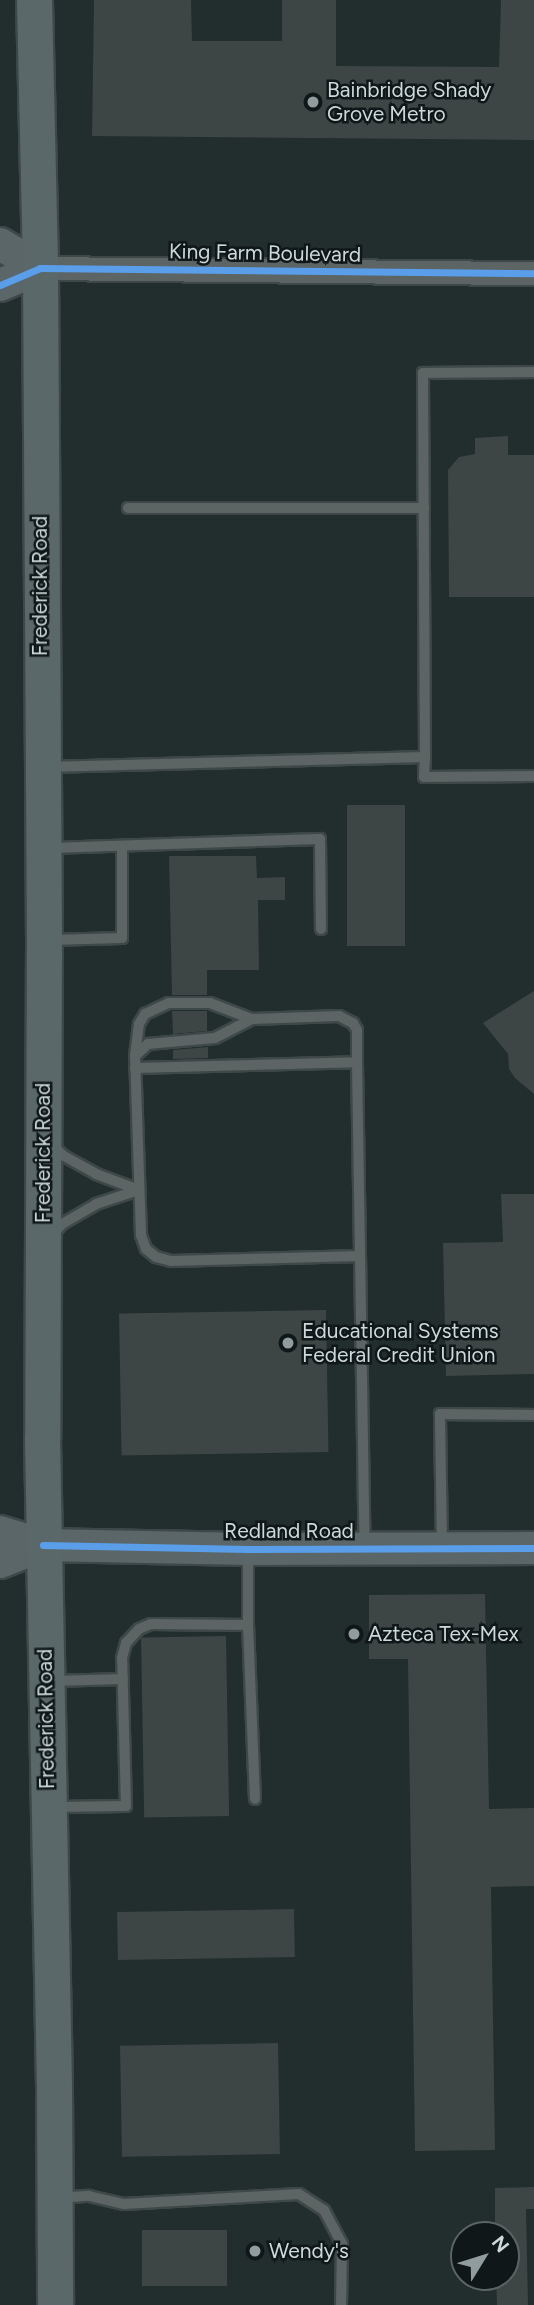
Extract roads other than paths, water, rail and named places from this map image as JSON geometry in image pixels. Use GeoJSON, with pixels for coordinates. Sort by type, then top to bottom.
{"type":"FeatureCollection","features":[{"type":"Feature","properties":{"kind":"main road","name":"Frederick Road"},"geometry":{"type":"LineString","coordinates":[[34,0],[40,268],[44,940],[43,1545],[55,2305]]}},
{"type":"Feature","properties":{"kind":"main road"},"geometry":{"type":"LineString","coordinates":[[0,244],[40,268]]}},
{"type":"Feature","properties":{"kind":"main road","name":"King Farm Boulevard"},"geometry":{"type":"LineString","coordinates":[[0,285],[40,268]]}},
{"type":"Feature","properties":{"kind":"main road"},"geometry":{"type":"LineString","coordinates":[[0,1532],[43,1545]]}},
{"type":"Feature","properties":{"kind":"main road"},"geometry":{"type":"LineString","coordinates":[[0,1562],[43,1545]]}},
{"type":"Feature","properties":{"kind":"main road","name":"Redland Road"},"geometry":{"type":"LineString","coordinates":[[43,1545],[248,1549],[534,1548]]}},
{"type":"Feature","properties":{"kind":"street","name":"King Farm Boulevard"},"geometry":{"type":"LineString","coordinates":[[40,268],[534,274]]}},
{"type":"Feature","properties":{"kind":"lane"},"geometry":{"type":"LineString","coordinates":[[534,372],[423,373],[424,777],[534,776]]}},
{"type":"Feature","properties":{"kind":"lane"},"geometry":{"type":"LineString","coordinates":[[128,508],[424,508]]}},
{"type":"Feature","properties":{"kind":"lane"},"geometry":{"type":"LineString","coordinates":[[41,767],[425,757]]}},
{"type":"Feature","properties":{"kind":"lane"},"geometry":{"type":"LineString","coordinates":[[42,848],[320,839],[321,929]]}},
{"type":"Feature","properties":{"kind":"lane"},"geometry":{"type":"LineString","coordinates":[[44,940],[122,938],[122,846]]}},
{"type":"Feature","properties":{"kind":"lane"},"geometry":{"type":"LineString","coordinates":[[360,1256],[171,1261],[156,1257],[146,1248],[141,1235],[135,1062],[139,1024],[145,1014],[160,1005],[219,1004],[252,1019],[347,1018],[356,1030],[358,1062],[365,1549]]}},
{"type":"Feature","properties":{"kind":"lane"},"geometry":{"type":"LineString","coordinates":[[135,1062],[148,1044],[167,1040],[215,1038],[252,1019]]}},
{"type":"Feature","properties":{"kind":"lane"},"geometry":{"type":"LineString","coordinates":[[135,1062],[358,1062]]}},
{"type":"Feature","properties":{"kind":"lane"},"geometry":{"type":"LineString","coordinates":[[42,1137],[64,1156],[96,1174],[139,1190]]}},
{"type":"Feature","properties":{"kind":"lane"},"geometry":{"type":"LineString","coordinates":[[42,1246],[62,1224],[96,1204],[139,1190]]}},
{"type":"Feature","properties":{"kind":"lane"},"geometry":{"type":"LineString","coordinates":[[442,1549],[440,1414],[534,1415]]}},
{"type":"Feature","properties":{"kind":"lane"},"geometry":{"type":"LineString","coordinates":[[248,1549],[248,1625],[255,1799]]}},
{"type":"Feature","properties":{"kind":"lane"},"geometry":{"type":"LineString","coordinates":[[48,1807],[127,1806],[123,1679],[126,1643],[139,1629],[152,1624],[248,1625]]}},
{"type":"Feature","properties":{"kind":"lane"},"geometry":{"type":"LineString","coordinates":[[46,1681],[123,1679]]}},
{"type":"Feature","properties":{"kind":"lane"},"geometry":{"type":"LineString","coordinates":[[55,2199],[89,2196],[124,2204],[299,2194],[324,2210],[342,2244],[341,2305]]}},
{"type":"Feature","properties":{"kind":"place","name":"Bainbridge Shady Grove Metro"},"geometry":{"type":"Point","coordinates":[313,102]}},
{"type":"Feature","properties":{"kind":"place","name":"Educational Systems Federal Credit Union"},"geometry":{"type":"Point","coordinates":[288,1343]}},
{"type":"Feature","properties":{"kind":"place","name":"Azteca Tex-Mex"},"geometry":{"type":"Point","coordinates":[354,1634]}},
{"type":"Feature","properties":{"kind":"place","name":"Wendy's"},"geometry":{"type":"Point","coordinates":[255,2251]}}]}
